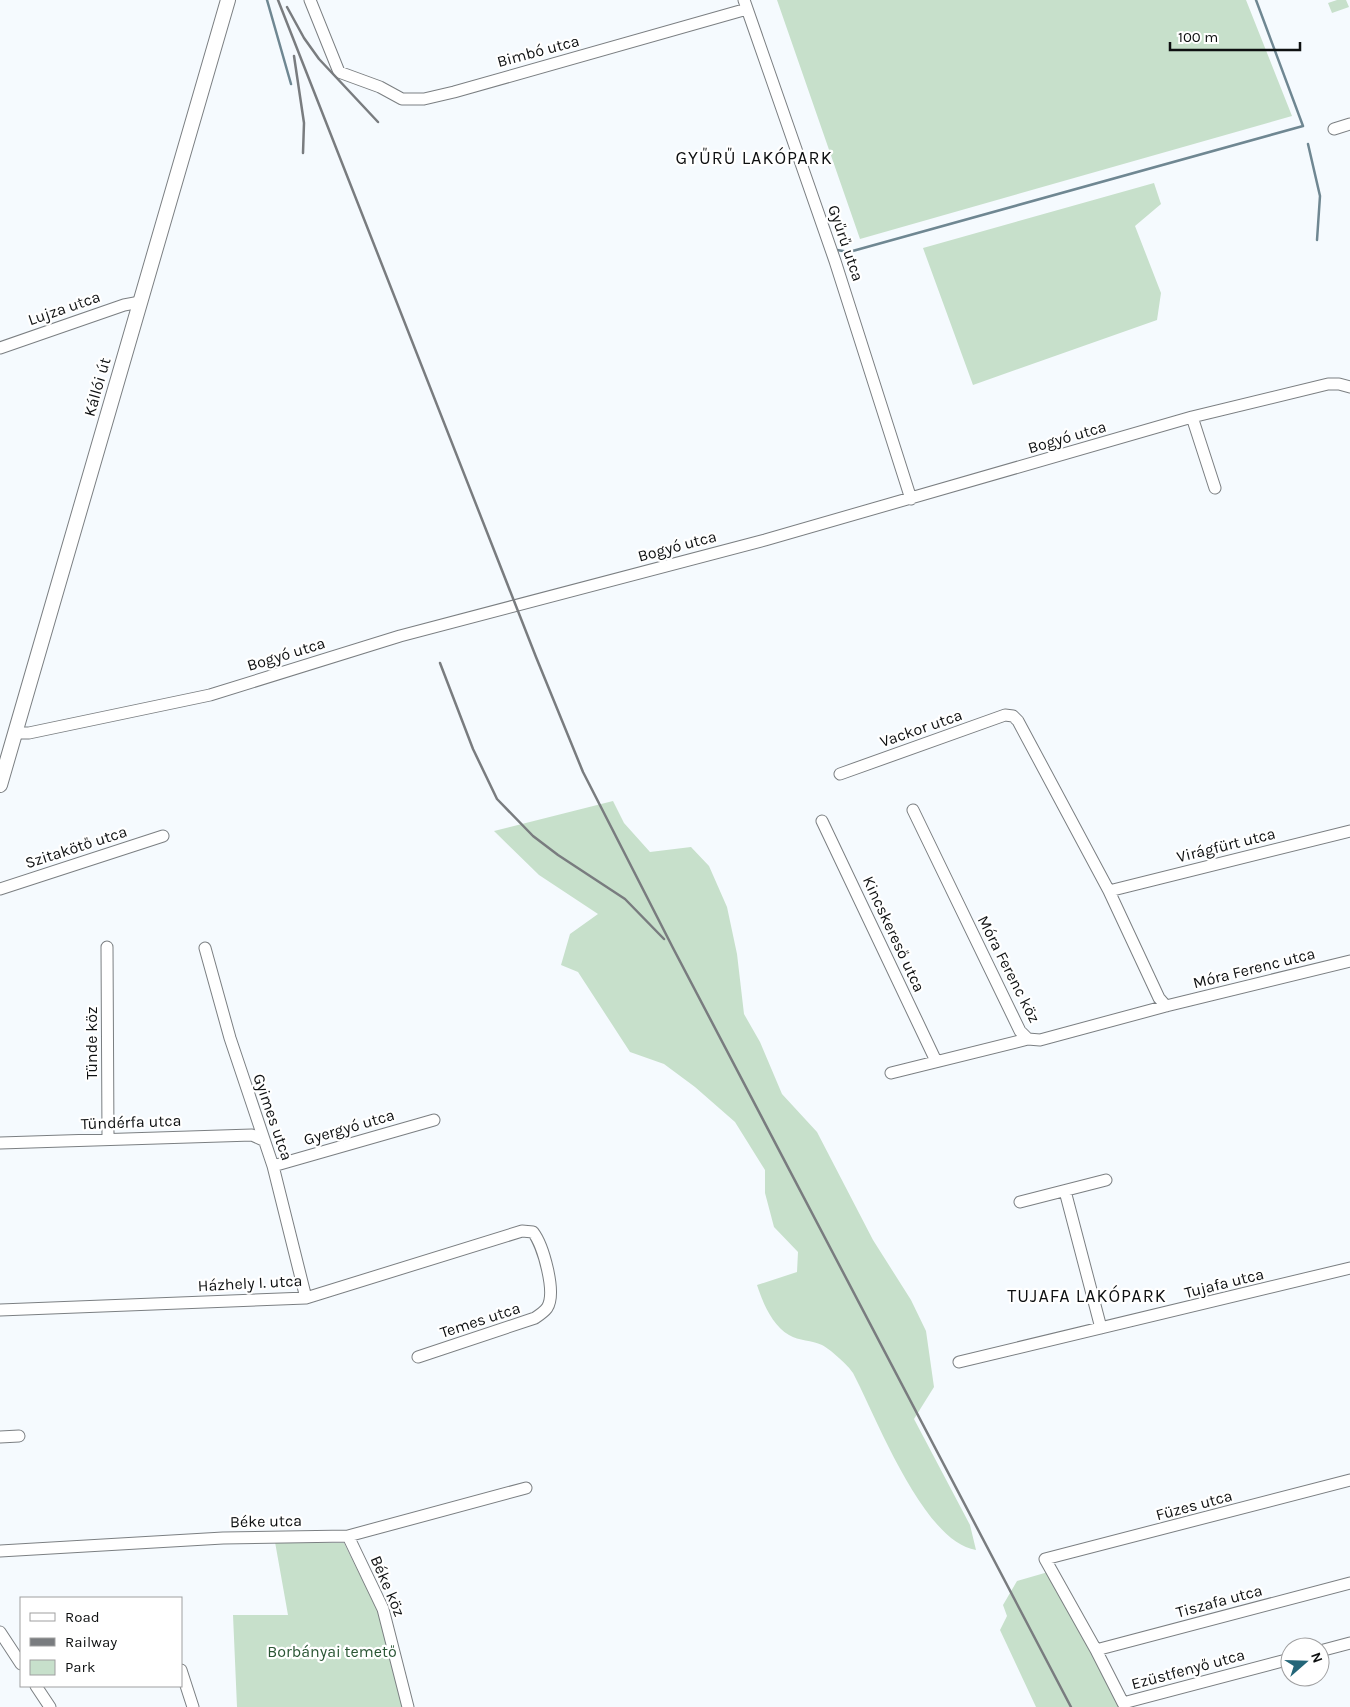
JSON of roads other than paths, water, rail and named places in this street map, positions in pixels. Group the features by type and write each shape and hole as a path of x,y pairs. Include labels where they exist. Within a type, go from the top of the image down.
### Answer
{"main road":[{"name":"Kállói út","path":"0,785 228,0"}],"street":[{"name":"Bimbó utca","path":"310,0 339,72 380,87 402,99 424,99 648,38 746,4"},
{"name":"Gyűrű utca","path":"746,4 835,261 911,499"},
{"path":"1334,129 1350,124"},
{"name":"Lujza utca","path":"0,348 124,305 140,302"},
{"name":"Bogyó utca","path":"15,733 29,733 210,695 400,636 498,612 911,499 1192,417 1328,384 1348,386"},
{"path":"1192,417 1216,488"},
{"name":"Vackor utca","path":"840,774 1005,715 1013,716 1018,721 1109,890"},
{"name":"Móra Ferenc köz","path":"913,810 1020,1031 1028,1039 1040,1040 1166,1006"},
{"name":"Kincskereső utca","path":"822,821 936,1061"},
{"name":"Virágfürt utca","path":"1109,890 1350,831"},
{"name":"Szitakötő utca","path":"0,889 163,836"},
{"path":"1109,890 1159,998 1166,1006"},
{"name":"Tünde köz","path":"107,947 108,1138"},
{"name":"Gyimes utca","path":"205,948 230,1038 273,1166 306,1298"},
{"name":"Móra Ferenc utca","path":"1166,1006 1350,961"},
{"path":"892,1073 1028,1039"},
{"name":"Gyergyó utca","path":"273,1166 434,1120"},
{"name":"Tündérfa utca","path":"0,1143 108,1138 252,1135 263,1140"},
{"path":"1020,1202 1106,1180"},
{"path":"1065,1191 1102,1328"},
{"name":"Házhely I. utca","path":"0,1310 306,1298 522,1231"},
{"name":"Temes utca","path":"418,1357 535,1318 547,1308 551,1292 540,1242 533,1232 522,1231"},
{"name":"Tujafa utca","path":"959,1362 1350,1268"},
{"path":"0,1437 18,1436"},
{"name":"Füzes utca","path":"1096,1650 1040,1560 1350,1480"},
{"name":"Béke utca","path":"0,1551 223,1538 348,1536 526,1488"},
{"name":"Béke köz","path":"348,1536 383,1609 408,1707"},
{"name":"Tiszafa utca","path":"1096,1650 1350,1583"},
{"path":"0,1632 20,1662"},
{"path":"1330,1648 1350,1643"},
{"name":"Ezüstfenyő utca","path":"1096,1650 1123,1703 1280,1661"},
{"path":"182,1673 193,1707"},
{"path":"37,1687 50,1707"}],"waterway":[{"path":"267,0 291,84"},
{"path":"837,250 849,252 1303,126 1256,0"},
{"path":"1308,144 1320,196 1317,240"}],"railway":[{"path":"278,0 583,772 673,948 1071,1707"},
{"path":"287,7 304,38 319,59 378,122"},
{"path":"294,56 304,123 303,153"},
{"path":"440,663 473,749 497,799 533,836 558,855 625,899 664,939"}],"district":[{"name":"GYŰRŰ LAKÓPARK","path":"754,158"},
{"name":"TUJAFA LAKÓPARK","path":"1087,1296"}],"park label":[{"name":"Borbányai temető","path":"332,1651"}]}
